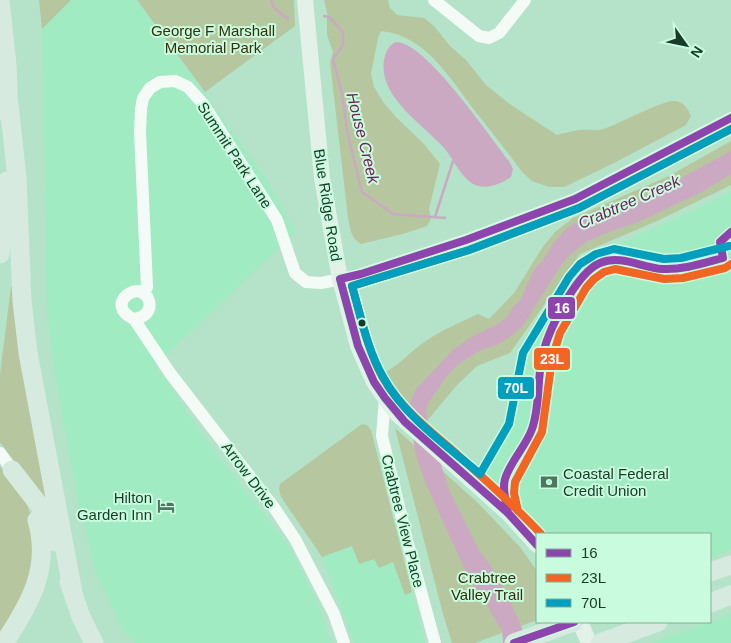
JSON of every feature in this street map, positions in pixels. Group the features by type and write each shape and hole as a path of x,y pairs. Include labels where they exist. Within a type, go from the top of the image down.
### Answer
{"highway":[{"path":"0,0 17,178 22,301 27,345 73,593"},
{"path":"0,254 8,166 9,104"},
{"path":"12,470 31,493 47,520 81,617 94,643"},
{"path":"4,643 33,593 40,570 42,554 37,519 12,470"},
{"path":"711,572 731,565"},
{"path":"711,603 731,595"},
{"path":"514,643 571,623"},
{"path":"600,643 655,623"}],"main road":[{"name":"Blue Ridge Road","path":"305,0 322,178 340,279 358,346 374,382 395,412 508,513 536,544"},
{"path":"580,623 589,643"}],"street":[{"path":"434,0 473,31 485,37 493,37 499,33 518,3"},
{"name":"Summit Park Lane","path":"144,294 147,287 140,132 141,109 143,98 150,88 160,82 175,82 188,87 204,105 277,220 295,273 306,282 322,283 356,276 466,240 575,199 731,118"},
{"name":"Arrow Drive","path":"144,294 138,291 126,295 122,300 121,308 126,316 134,320 170,373 275,509 295,538 334,614 344,643"},
{"path":"134,320 147,314 150,307 144,294"},
{"name":"Crabtree View Place","path":"384,398 382,436 411,557 435,643"},
{"path":"0,453 12,470"}],"shaded area":[{"path":"71,0 137,0 268,181 295,232 155,365 213,449 289,546 316,600 331,643 136,643 125,633 96,574 78,502 58,392 47,313 42,29"},
{"path":"396,42 409,46 424,57 440,73 509,161 513,169 511,177 491,186 482,187 473,184 463,175 445,149 404,109 388,86 384,73 384,60 387,51"},
{"path":"731,151 731,174 702,192 638,222 586,242 568,257 560,267 522,327 497,345 481,350 458,364 446,377 429,402 426,411 428,423 449,490 480,552 507,594 524,633 526,643 503,643 502,630 492,615 483,595 471,583 425,482 415,452 409,405 416,389 453,350 473,336 498,324 508,316 521,299 534,270 567,228 589,215 628,206 667,191 685,176"},
{"path":"731,191 731,550 711,558 711,533 548,533 483,472 516,421 531,350 536,336 585,259 707,204"},
{"path":"397,530 425,643 354,643 322,557"},
{"path":"731,613 731,643 651,643 711,623"}],"green space":[{"path":"39,0 71,0 42,29"},
{"name":"George F Marshall Memorial Park","path":"137,0 294,0 295,26 205,92"},
{"path":"324,0 388,0 390,8 397,15 424,18 466,60 486,85 511,105 557,135 571,131 603,129 669,101 683,104 691,116 686,125 614,163 564,187 549,187 532,181 522,172 436,61 411,41 397,34 381,31 371,74 374,87 396,117 424,144 440,164 429,209 431,219 427,226 361,244 353,236 348,218 330,62 333,52 327,35 327,12"},
{"path":"731,141 731,185 657,221 580,254 510,353 477,366 457,385 426,422 402,397 386,372 423,343 442,331 478,314 489,319 514,293 542,248 555,232 573,218 669,176"},
{"path":"11,287 15,287 48,506 0,442 0,374"},
{"path":"362,424 367,425 371,430 412,592 405,595 393,562 379,568 374,559 359,564 352,546 322,557 281,497 280,484"},
{"name":"Crabtree Valley Trail","path":"395,428 478,503 520,547 536,570 536,620 475,643 452,643"},
{"path":"0,466 25,499 36,529 37,566 0,640"}],"waterway":[{"name":"House Creek","path":"271,0 274,8 288,19"},
{"name":"House Creek","path":"324,16 329,17 343,32 343,45 333,59 342,93 347,131 362,192 393,214 445,218"},
{"path":"435,217 453,161"}],"transit line":[{"name":"16","path":"536,544 508,513 405,422 385,398 374,382 358,346 340,279 466,240 575,199 731,118"},
{"name":"23L","path":"540,533 519,511 422,424 388,387 372,354 352,286 469,250 579,208 731,129"},
{"name":"70L","path":"729,246 681,258 664,259 614,249 596,254 580,264 569,277 523,353 509,424 480,474 414,417 392,391 377,366 365,333 352,286 469,250 579,208 731,129"},
{"name":"16","path":"508,513 504,483 510,466 526,442 535,421 540,367 545,347 564,304 582,278 600,263 608,261 624,261 655,268 671,269 693,266 723,258 720,242 731,232"},
{"name":"23L","path":"518,511 514,493 515,482 542,432 552,359 560,333 586,288 604,272 615,269 664,279 683,278 725,268 731,264"},
{"name":"16","path":"514,643 571,623"}],"place":[{"name":"Coastal Federal Credit Union","path":"549,482"},
{"name":"Hilton Garden Inn","path":"166,506"}],"water label":[{"name":"Crabtree Creek","path":"629,202"}]}
